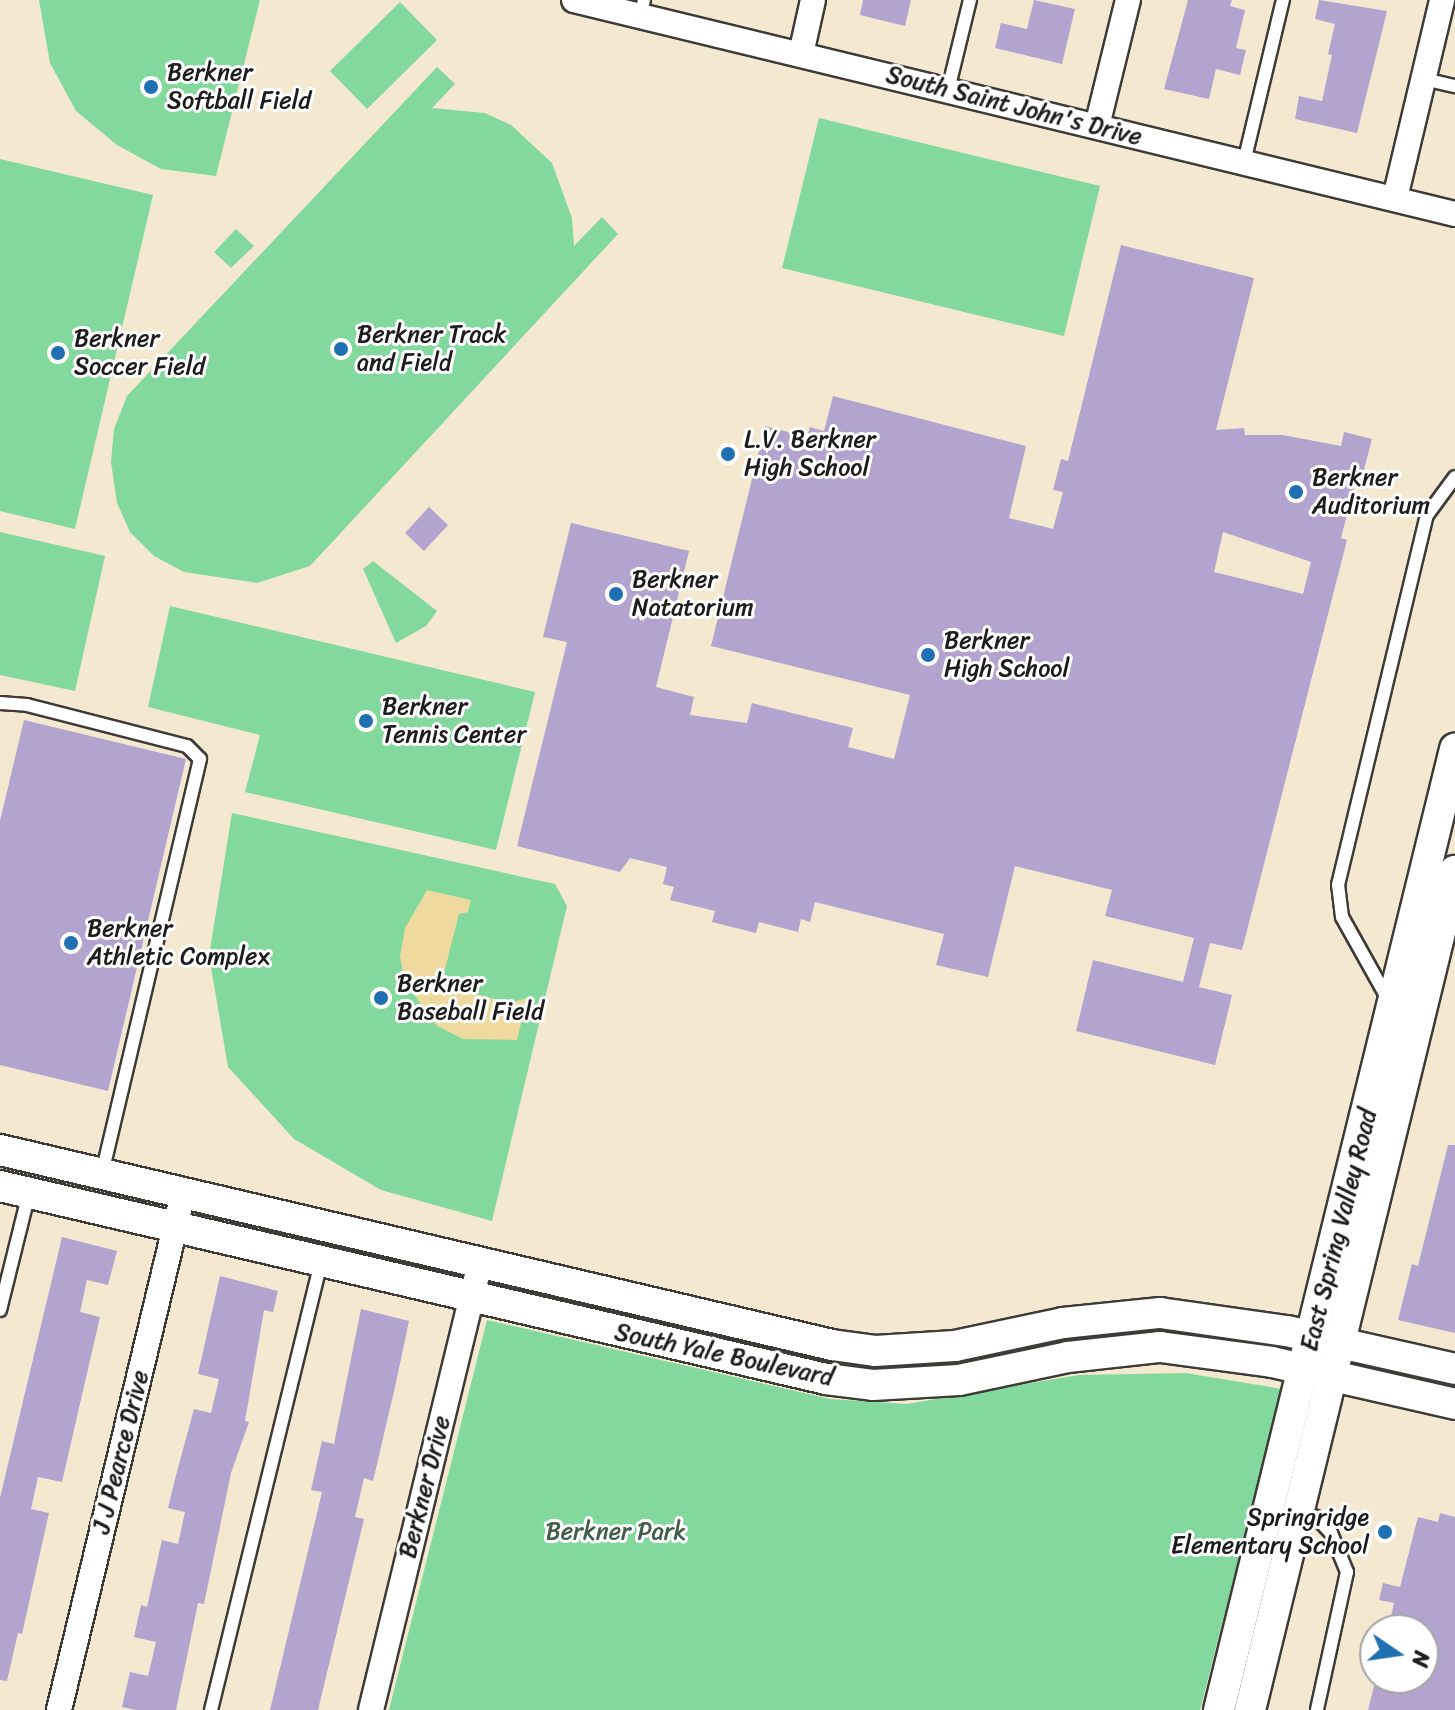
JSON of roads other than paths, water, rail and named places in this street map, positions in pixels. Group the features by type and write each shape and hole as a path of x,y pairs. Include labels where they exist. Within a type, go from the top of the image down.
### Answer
{"street":[{"name":"South Saint John's Drive","path":"574,0 642,8 801,54 1455,214"},
{"path":"801,54 813,0"},
{"path":"1097,126 1128,0"},
{"path":"1395,198 1442,0"},
{"name":"East Spring Valley Road","path":"1326,1341 1393,1007 1455,749"},
{"name":"East Spring Valley Road","path":"1219,1710 1318,1372 1455,871"},
{"name":"South Yale Boulevard","path":"0,1150 480,1264 527,1293 826,1379 873,1385 915,1383 1160,1347 1318,1372 1455,1404"},
{"name":"South Yale Boulevard","path":"14,1189 472,1298 527,1293 832,1345 914,1348 1160,1313 1326,1341 1455,1369"},
{"name":"J J Pearce Drive","path":"59,1710 183,1194"},
{"name":"Berkner Drive","path":"371,1710 480,1264"},
{"path":"914,1348 915,1383"},
{"name":"East Spring Valley Road","path":"1250,1710 1299,1510 1318,1372"}],"lane":[{"path":"948,90 970,0"},
{"path":"1244,162 1283,0"},
{"path":"1424,79 1455,86"},
{"path":"1393,1007 1342,917 1338,885 1427,515 1455,477"},
{"path":"0,703 27,705 187,746 200,759 101,1175"},
{"path":"0,1310 14,1189"},
{"path":"211,1710 321,1262"},
{"path":"1299,1510 1316,1517 1331,1533 1347,1572 1317,1710"}],"place":[{"name":"Berkner Softball Field","path":"151,87"},
{"name":"Berkner Track and Field","path":"341,349"},
{"name":"Berkner Soccer Field","path":"58,353"},
{"name":"L.V. Berkner High School","path":"728,454"},
{"name":"Berkner Auditorium","path":"1296,492"},
{"name":"Berkner Natatorium","path":"616,594"},
{"name":"Berkner High School","path":"928,655"},
{"name":"Berkner Tennis Center","path":"366,721"},
{"name":"Berkner Athletic Complex","path":"71,943"},
{"name":"Berkner Baseball Field","path":"381,998"},
{"name":"Springridge Elementary School","path":"1385,1532"}],"park label":[{"name":"Berkner Park","path":"616,1532"}]}
